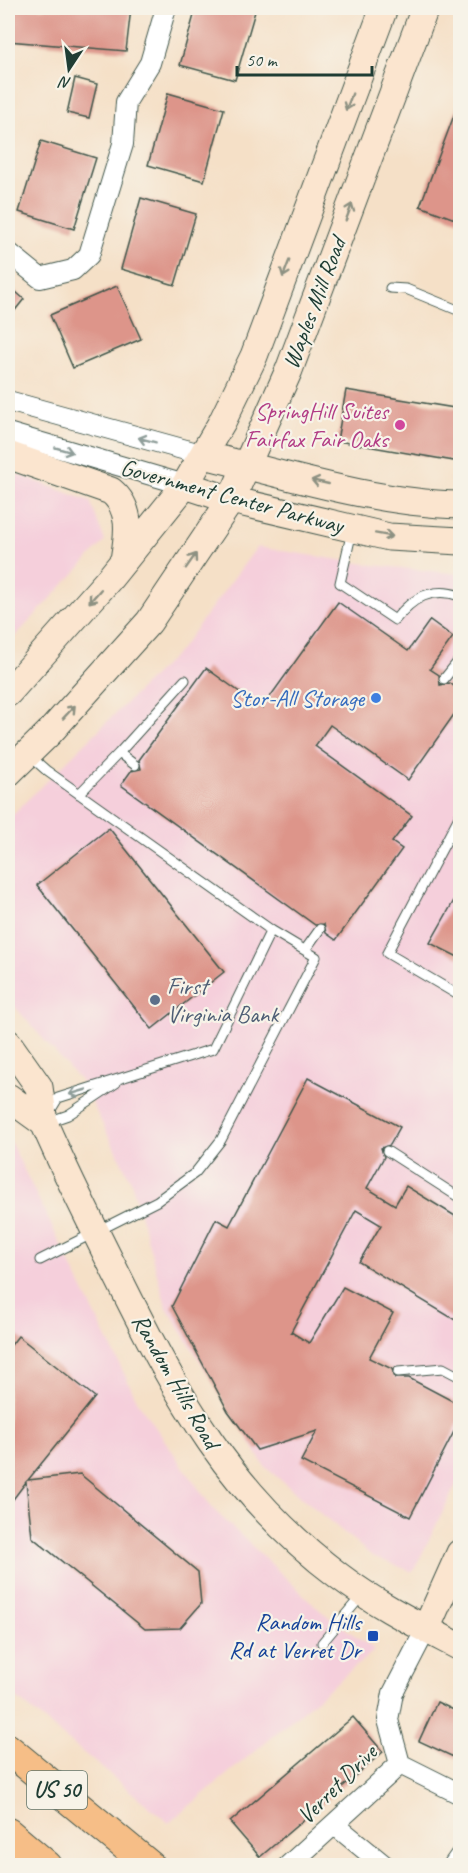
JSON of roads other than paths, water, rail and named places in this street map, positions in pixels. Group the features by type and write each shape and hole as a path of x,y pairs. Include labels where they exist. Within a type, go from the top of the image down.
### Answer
{"main road":[{"name":"Waples Mill Road","path":"8,693 124,560 185,485 204,455 254,356 384,8"},
{"name":"Waples Mill Road","path":"8,773 149,622 231,500 290,370 425,8"},
{"path":"8,455 111,491 118,497 128,522 124,560"},
{"name":"Government Center Parkway","path":"204,455 373,495 435,504 460,505"},
{"name":"Government Center Parkway","path":"185,485 231,500 389,537 460,541"},
{"name":"Random Hills Road","path":"8,1043 39,1087 44,1123 152,1347 198,1426 236,1477 284,1529 363,1593 460,1647"},
{"name":"Random Hills Road","path":"8,1097 44,1123"},
{"path":"426,1629 460,1553"},
{"name":"US 50","path":"8,1749 150,1866"},
{"name":"US 50","path":"8,1833 47,1866"}],"street":[{"path":"8,252 40,278 73,270 89,255 123,144 126,102 150,63 166,8"},
{"name":"Government Center Parkway","path":"8,401 204,455"},
{"name":"Government Center Parkway","path":"8,433 185,485"},
{"name":"Verret Drive","path":"288,1866 400,1764 388,1720 393,1693 426,1629"},
{"path":"400,1764 460,1794"},
{"path":"335,1825 385,1866"},
{"path":"453,1866 460,1856"}],"lane":[{"path":"390,288 406,289 460,311"},
{"path":"352,529 340,583 395,620 408,603 422,594 438,593 460,596"},
{"path":"444,679 460,658"},
{"path":"80,794 184,680"},
{"path":"119,753 135,765"},
{"path":"28,754 80,794 271,930 316,957 221,1140 195,1173 158,1202 40,1260"},
{"path":"460,815 387,953 460,996"},
{"path":"305,950 320,929"},
{"path":"44,1123 57,1098 213,1049 271,930"},
{"path":"44,1123 68,1115 125,1076"},
{"path":"387,1151 460,1198"},
{"path":"398,1372 443,1368 460,1377"},
{"path":"322,1643 363,1593"}],"place":[{"name":"SpringHill Suites Fairfax Fair Oaks","path":"400,425"},
{"name":"Stor-All Storage","path":"376,698"},
{"name":"First Virginia Bank","path":"155,1000"},
{"name":"Random Hills Rd at Verret Dr","path":"373,1636"}]}
